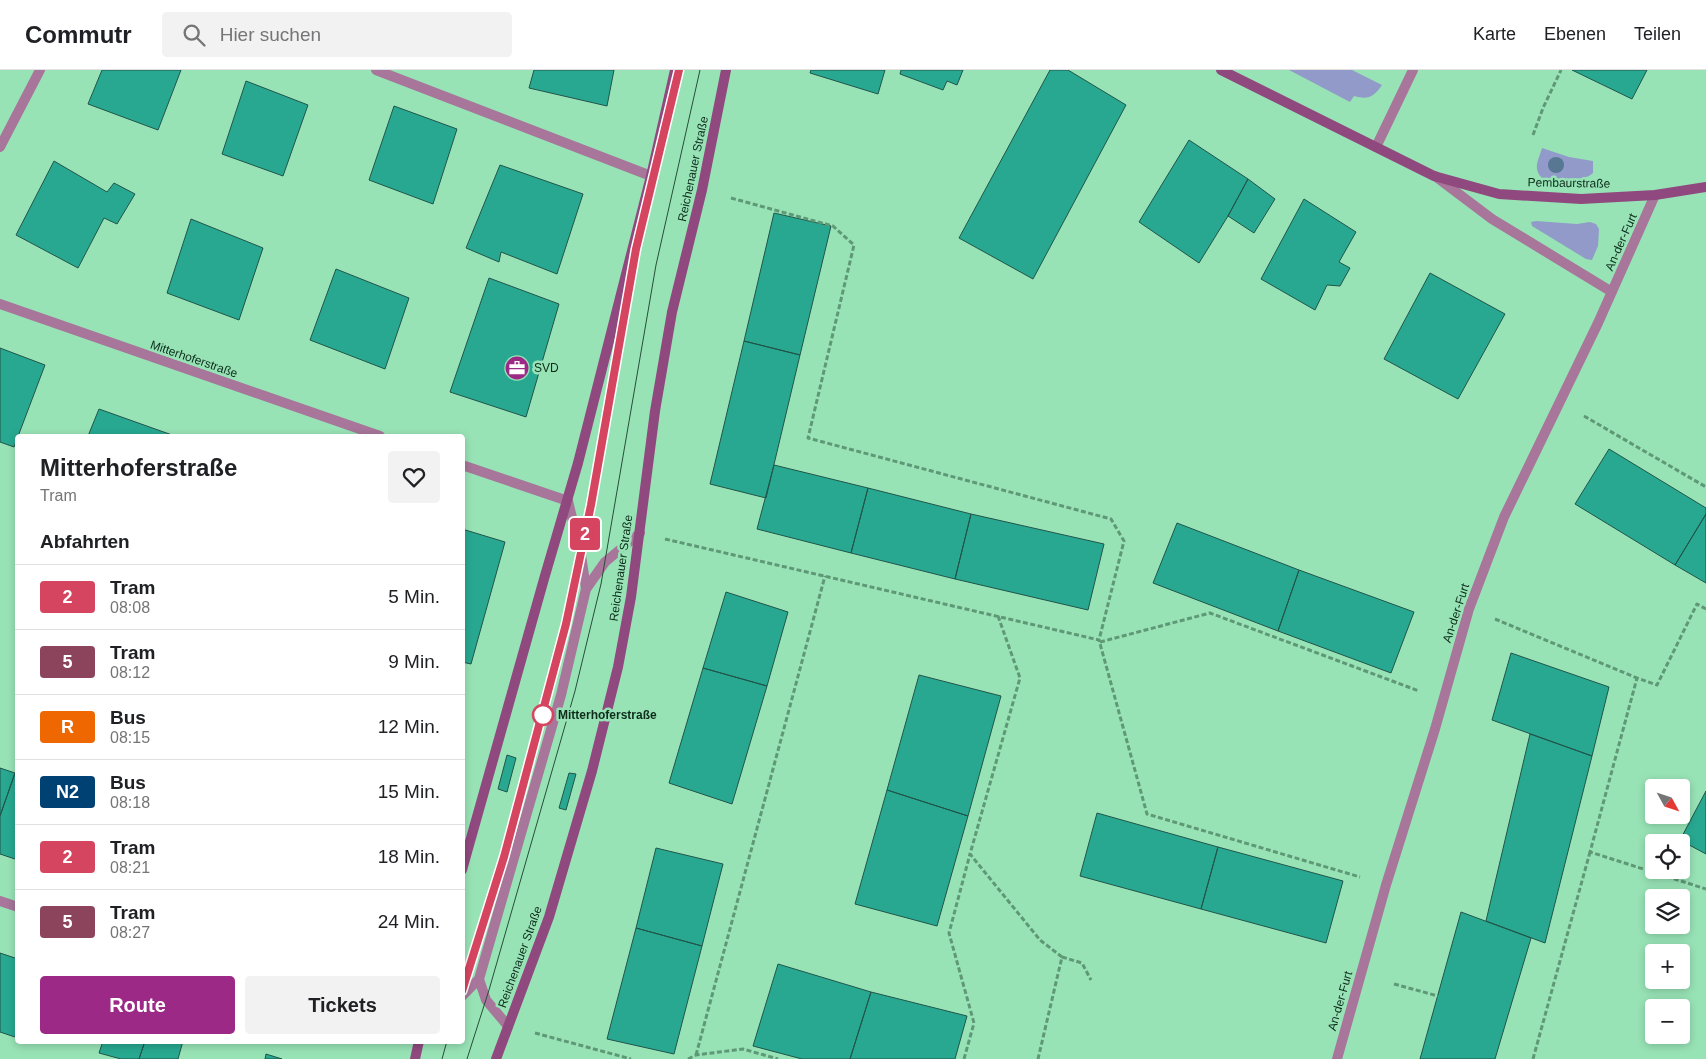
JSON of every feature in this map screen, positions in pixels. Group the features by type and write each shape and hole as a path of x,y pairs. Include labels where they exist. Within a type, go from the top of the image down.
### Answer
{"street":[{"path":"0,147 40,70"},
{"path":"376,70 651,176"},
{"path":"465,859 568,501 651,176 675,70"},
{"name":"Reichenauer Straße","path":"496,1059 549,917 592,771 618,667 632,597 655,412 671,320 702,190 726,70"},
{"name":"Pembaurstraße","path":"1221,70 1434,176 1499,194 1582,199 1655,195 1706,187"},
{"path":"1376,148 1413,70"},
{"name":"Pembaurstraße","path":"1434,176 1492,219 1612,292"},
{"name":"An-der-Furt","path":"1337,1059 1386,885 1435,729 1469,609 1504,517 1612,292 1655,195"},
{"name":"Mitterhoferstraße","path":"0,304 374,434"},
{"path":"465,466 568,501"},
{"path":"465,993 479,979 561,695 586,589 581,554 568,501"},
{"path":"586,589 605,562 640,533"},
{"path":"0,901 15,906"},
{"path":"479,979 486,1000 508,1026"},
{"path":"415,1059 418,1044"}],"path":[{"path":"1533,135 1561,70"},
{"path":"730,198 833,226 854,245 808,438 1111,519 1124,541 1099,641 1147,814 1367,879"},
{"path":"1592,421 1706,487"},
{"path":"668,540 1099,641 1210,613 1420,692"},
{"path":"696,1055 825,576"},
{"path":"1504,622 1657,685 1697,604 1706,608"},
{"path":"964,1059 974,1023 949,933 1020,678 998,616"},
{"path":"1533,1059 1637,678"},
{"path":"1590,852 1706,889"},
{"path":"970,854 1040,940 1062,957 1082,963 1091,980"},
{"path":"1038,1059 1062,957"},
{"path":"1394,984 1438,996"},
{"path":"536,1033 631,1059"},
{"path":"688,1059 696,1055 743,1049 778,1059"}],"shaded area":[{"path":"1289,70 1352,70 1382,85 1370,97 1354,96 1350,102"},
{"path":"1542,148 1569,157 1593,161 1593,173 1582,179 1575,180 1542,178 1537,171 1537,167"},
{"path":"1531,222 1577,224 1590,222 1596,224 1599,229 1598,246 1592,260 1586,259 1532,226"}],"building":[{"path":"102,70 181,70 158,130 88,104"},
{"path":"534,70 614,70 607,106 529,88"},
{"path":"811,70 885,70 878,94 810,73"},
{"path":"901,70 963,70 957,85 947,81 943,90 900,74"},
{"path":"1050,70 1068,70 1126,105 1033,279 959,238"},
{"path":"1572,70 1647,70 1632,99"},
{"path":"246,81 308,105 283,176 222,154"},
{"path":"394,106 457,129 433,204 369,180"},
{"path":"1189,140 1248,179 1199,263 1139,222"},
{"path":"54,161 107,192 114,183 135,194 117,224 104,218 78,268 16,235"},
{"path":"500,165 583,194 557,274 501,252 499,262 466,248"},
{"path":"1248,179 1275,199 1254,233 1228,216"},
{"path":"1304,199 1356,232 1339,262 1350,268 1340,286 1327,285 1315,310 1261,279"},
{"path":"774,213 831,226 800,355 744,341"},
{"path":"191,219 263,248 239,320 167,293"},
{"path":"336,269 409,298 385,369 310,340"},
{"path":"1430,273 1505,314 1458,399 1384,359"},
{"path":"489,278 559,304 526,417 450,392"},
{"path":"744,341 800,355 766,498 710,484"},
{"path":"0,348 45,365 19,434 15,434 14,447 0,442"},
{"path":"99,409 169,434 89,434"},
{"path":"1609,449 1706,508 1706,514 1675,565 1575,504"},
{"path":"774,465 868,488 851,553 757,529"},
{"path":"868,488 971,514 955,579 851,553"},
{"path":"971,514 1104,544 1088,610 955,579"},
{"path":"1706,514 1706,583 1675,565"},
{"path":"1177,523 1299,570 1278,631 1153,583"},
{"path":"465,530 505,542 471,664 465,663"},
{"path":"1299,570 1414,612 1391,673 1278,631"},
{"path":"726,592 788,612 767,686 703,668"},
{"path":"1511,653 1609,687 1592,756 1492,720"},
{"path":"703,668 767,686 732,804 669,783"},
{"path":"919,675 1001,696 968,816 887,790"},
{"path":"1530,734 1592,756 1545,943 1486,921"},
{"path":"507,755 516,758 507,792 498,789"},
{"path":"0,768 15,773 0,816"},
{"path":"15,773 15,859 0,854 0,816"},
{"path":"569,773 576,774 566,810 559,808"},
{"path":"887,790 968,816 937,926 855,904"},
{"path":"1706,791 1706,854 1690,845 1690,834 1683,834"},
{"path":"1097,813 1218,847 1201,909 1080,876"},
{"path":"1218,847 1343,881 1326,943 1201,909"},
{"path":"656,848 723,864 702,946 636,928"},
{"path":"1461,912 1531,938 1495,1059 1420,1059"},
{"path":"636,928 702,946 674,1054 607,1039"},
{"path":"0,953 15,958 15,1037 0,1032"},
{"path":"778,964 871,992 850,1059 802,1059 753,1046"},
{"path":"871,992 967,1016 955,1059 850,1059"},
{"path":"102,1044 144,1044 139,1059 121,1059 99,1053"},
{"path":"144,1044 182,1044 178,1059 139,1059"},
{"path":"266,1054 282,1059 265,1059"}],"tram line":[{"path":"465,981 504,857 566,624 591,505 637,249 679,70"},
{"name":"2","path":"465,982 504,857 555,671 575,587 636,249 679,70"},
{"path":"467,1059 489,990 575,691 601,584 656,265 700,70"},
{"path":"442,1059 446,1044"}],"place":[{"name":"SVD","path":"517,368"},
{"name":"Mitterhoferstraße","path":"543,715"}]}
